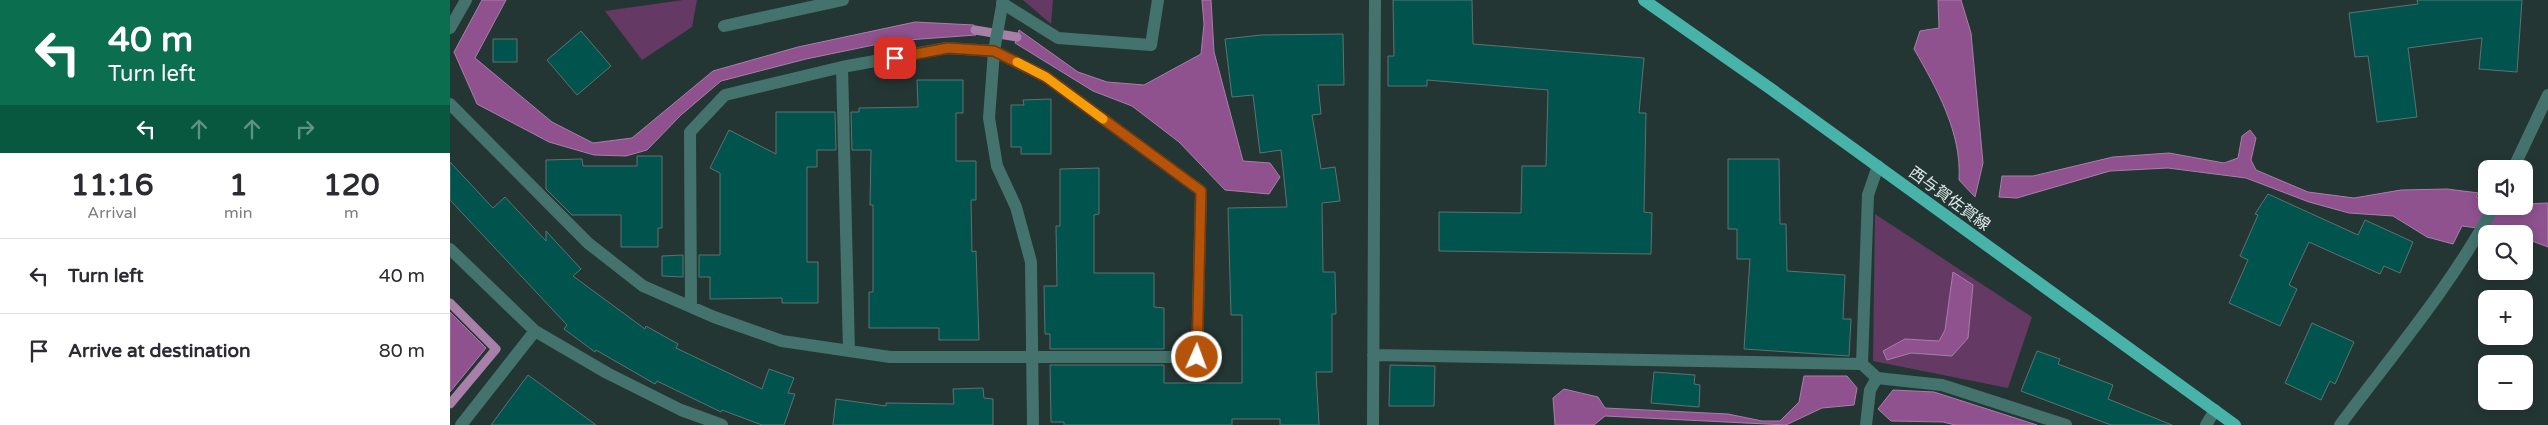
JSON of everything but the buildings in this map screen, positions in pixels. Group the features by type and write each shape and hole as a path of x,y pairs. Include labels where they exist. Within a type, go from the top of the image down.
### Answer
{"main road":[{"name":"西与賀佐賀線","path":"1644,0 1878,166 2235,425"}],"street":[{"path":"450,28 466,0"},
{"path":"724,26 843,0"},
{"path":"1033,425 1032,262 1016,207 997,166 989,118 995,46 1003,1 1058,38 1151,45 1158,0"},
{"path":"1373,425 1375,0"},
{"path":"450,104 588,243 643,286 691,307 782,342 890,357 1197,357 1201,191 1046,77 995,46 948,48 842,67 725,95 690,132 691,307"},
{"path":"842,67 848,351"},
{"path":"2516,160 2548,94"},
{"path":"1862,364 1868,195 1878,166"},
{"path":"2340,425 2450,277 2489,215"},
{"path":"450,249 536,330 615,377 681,410 722,425"},
{"path":"462,425 536,330"},
{"path":"1373,355 1862,364 1877,378 1942,384 2066,425"},
{"path":"1866,425 1870,390 1877,378"},
{"path":"2206,425 2215,410"}],"shaded area":[{"path":"482,0 506,0 475,58 552,122 593,143 632,138 713,71 798,47 915,22 974,25 976,35 893,41 806,59 721,81 681,115 647,150 626,156 594,155 549,142 477,104 454,52"},
{"path":"683,0 697,0 692,27 642,60 605,11"},
{"path":"1023,0 1053,0 1051,24"},
{"path":"1202,0 1211,0 1214,52 1243,161 1270,163 1280,177 1269,194 1225,190 1179,142 1132,106 1093,91 1015,43 1019,30 1078,72 1107,82 1144,85 1201,54 1204,24"},
{"path":"1938,0 1961,0 1971,33 1983,163 1975,197 1959,180 1959,163 1952,128 1939,96 1914,49 1920,31 1939,28"},
{"path":"2250,130 2256,138 2251,160 2256,170 2308,192 2354,198 2401,190 2447,189 2478,193 2476,197 2478,197 2478,215 2533,215 2533,204 2548,203 2548,247 2533,241 2533,225 2478,225 2478,228 2462,226 2453,244 2427,237 2393,216 2349,213 2309,202 2246,178 2168,168 2110,171 2017,198 1999,197 2002,176 2033,176 2113,157 2169,153 2224,163 2238,158 2242,136"},
{"path":"1875,214 2032,317 2008,388 1873,361"},
{"path":"1953,272 1973,285 1968,338 1952,356 1911,353 1887,360 1883,351 1905,339 1939,341 1945,330"},
{"path":"450,312 486,348 450,392"},
{"path":"1804,376 1847,376 1857,388 1854,405 1822,408 1786,425 1605,416 1594,425 1555,425 1553,398 1564,389 1598,397 1605,408 1728,414 1762,421 1780,421 1799,402"},
{"path":"1893,390 1934,392 2037,425 1955,425 1943,422 1891,421 1878,409"}],"waterway":[{"path":"975,30 1017,37"},
{"path":"450,303 496,349 450,404"}],"slow traffic":[{"path":"1017,62 1046,77 1103,119"}],"route":[{"path":"895,58 948,48 994,51 1046,77 1201,191 1197,357"}]}
